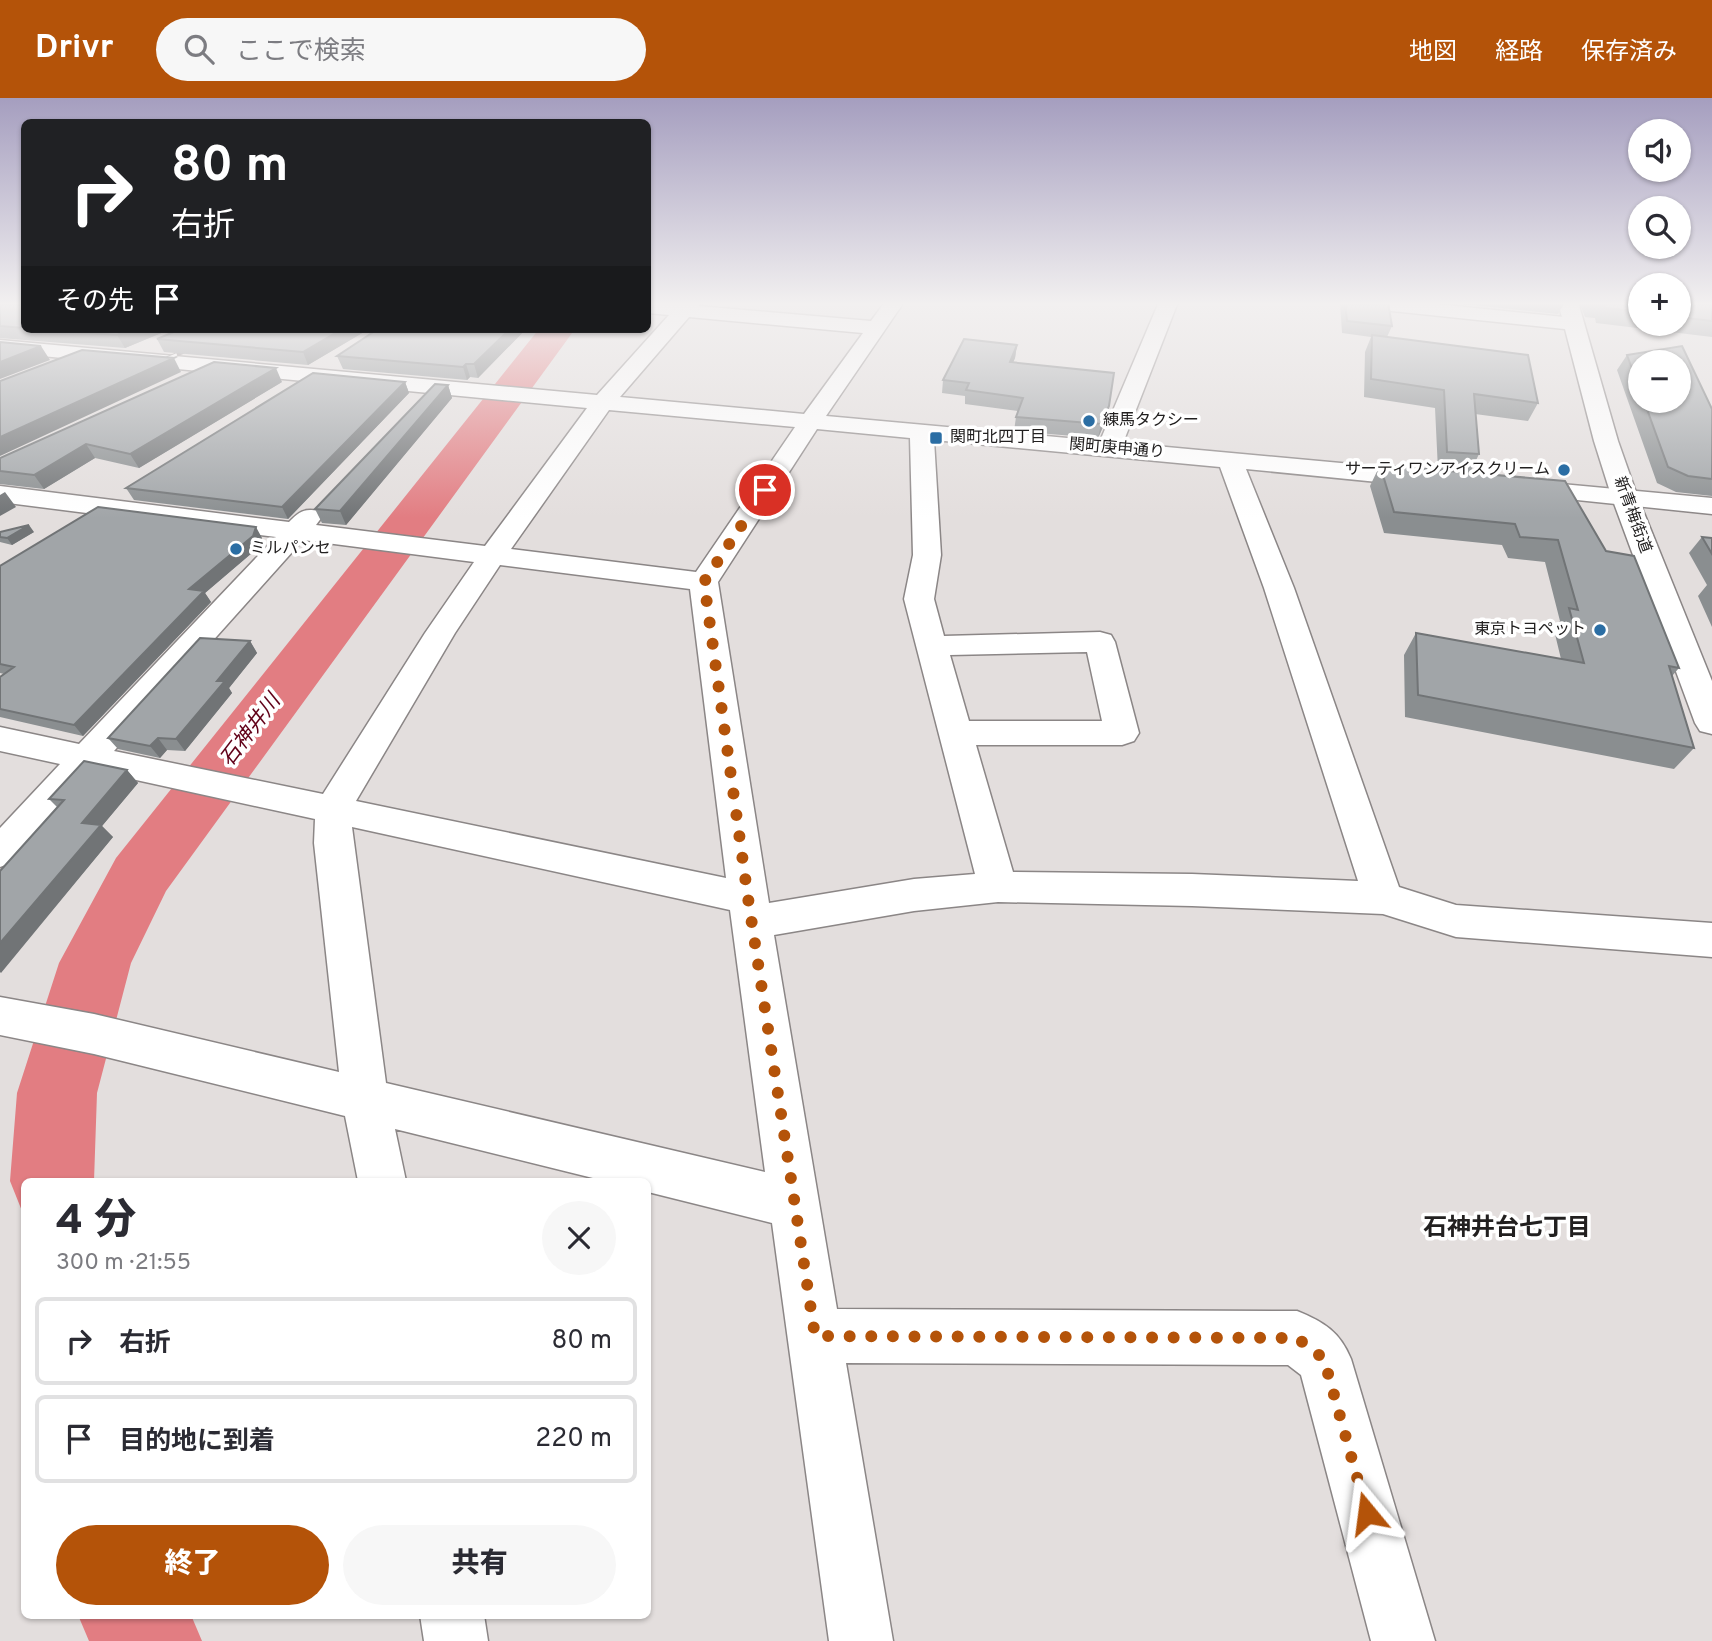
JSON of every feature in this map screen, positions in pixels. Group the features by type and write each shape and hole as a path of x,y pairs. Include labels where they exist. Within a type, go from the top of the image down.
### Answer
{"street":[{"path":"175,388 202,374"},
{"path":"302,374 433,386"},
{"path":"381,1178 365,1099 332,843 332,809 433,644 492,556 603,402 627,374"},
{"path":"844,374 704,582 750,910 861,1641"},
{"path":"1109,448 1139,374"},
{"name":"新青梅街道","path":"1588,374 1606,441 1626,498 1712,723"},
{"path":"277,397 312,375"},
{"path":"405,415 433,386"},
{"name":"関町庚申通り","path":"433,386 1450,481"},
{"path":"922,431 928,555 919,599 998,887"},
{"path":"1230,460 1279,588 1383,898"},
{"path":"65,528 134,485"},
{"path":"1501,486 1712,506"},
{"path":"0,852 332,493"},
{"path":"0,494 704,582"},
{"path":"932,646 1100,642 1122,733 956,733"},
{"path":"0,738 332,809 750,910 998,887 1192,890 1383,898 1456,920 1712,940"},
{"path":"0,1016 94,1034 796,1204"},
{"path":"815,1336 1297,1338 1324,1359 1403,1641"},
{"path":"453,1619 456,1641"}],"building":[{"path":"18,374 139,374 0,437 0,381"},
{"path":"187,374 266,374 130,454 86,444 34,475 0,471 0,458"},
{"path":"311,374 405,382 282,507 126,488"},
{"path":"946,374 1114,374 1109,406 1101,424 1016,417 1023,398 966,390 969,383 943,380"},
{"path":"1371,374 1532,374 1538,403 1474,394 1479,454 1447,452 1444,390 1371,379"},
{"path":"1691,374 1695,374 1712,409 1712,479 1688,476 1668,467 1648,413 1691,413"},
{"path":"435,384 448,385 340,511 315,509"},
{"path":"1380,465 1565,481 1606,551 1634,556 1679,668 1669,666 1694,748 1418,695 1416,633 1584,663 1569,608 1578,610 1558,540 1520,537 1515,524 1394,512"},
{"path":"98,507 256,527 253,536 189,589 204,591 74,725 0,709 0,677 14,667 0,664 0,566"},
{"path":"29,525 7,538 0,537 0,532"},
{"path":"1702,537 1712,538 1712,554"},
{"path":"200,638 250,641 217,681 225,681 176,739 158,738 150,746 108,738"},
{"path":"84,761 127,770 82,823 101,825 0,943 0,871 64,800 49,799"}],"waterway":[{"name":"石神井川","path":"52,1178 57,1093 95,963 140,876 523,374"},
{"name":"石神井川","path":"135,1619 146,1641"}],"place":[{"name":"練馬タクシー","path":"1089,421"},
{"name":"関町北四丁目","path":"936,438"},
{"name":"サーティワンアイスクリーム","path":"1564,470"},
{"name":"ミルパンセ","path":"236,549"},
{"name":"東京トヨペット","path":"1600,630"}],"district":[{"name":"石神井台七丁目","path":"1507,1229"}],"route":[{"path":"765,490 704,582 748,898 815,1336 1297,1338 1324,1359 1367,1513"}]}
